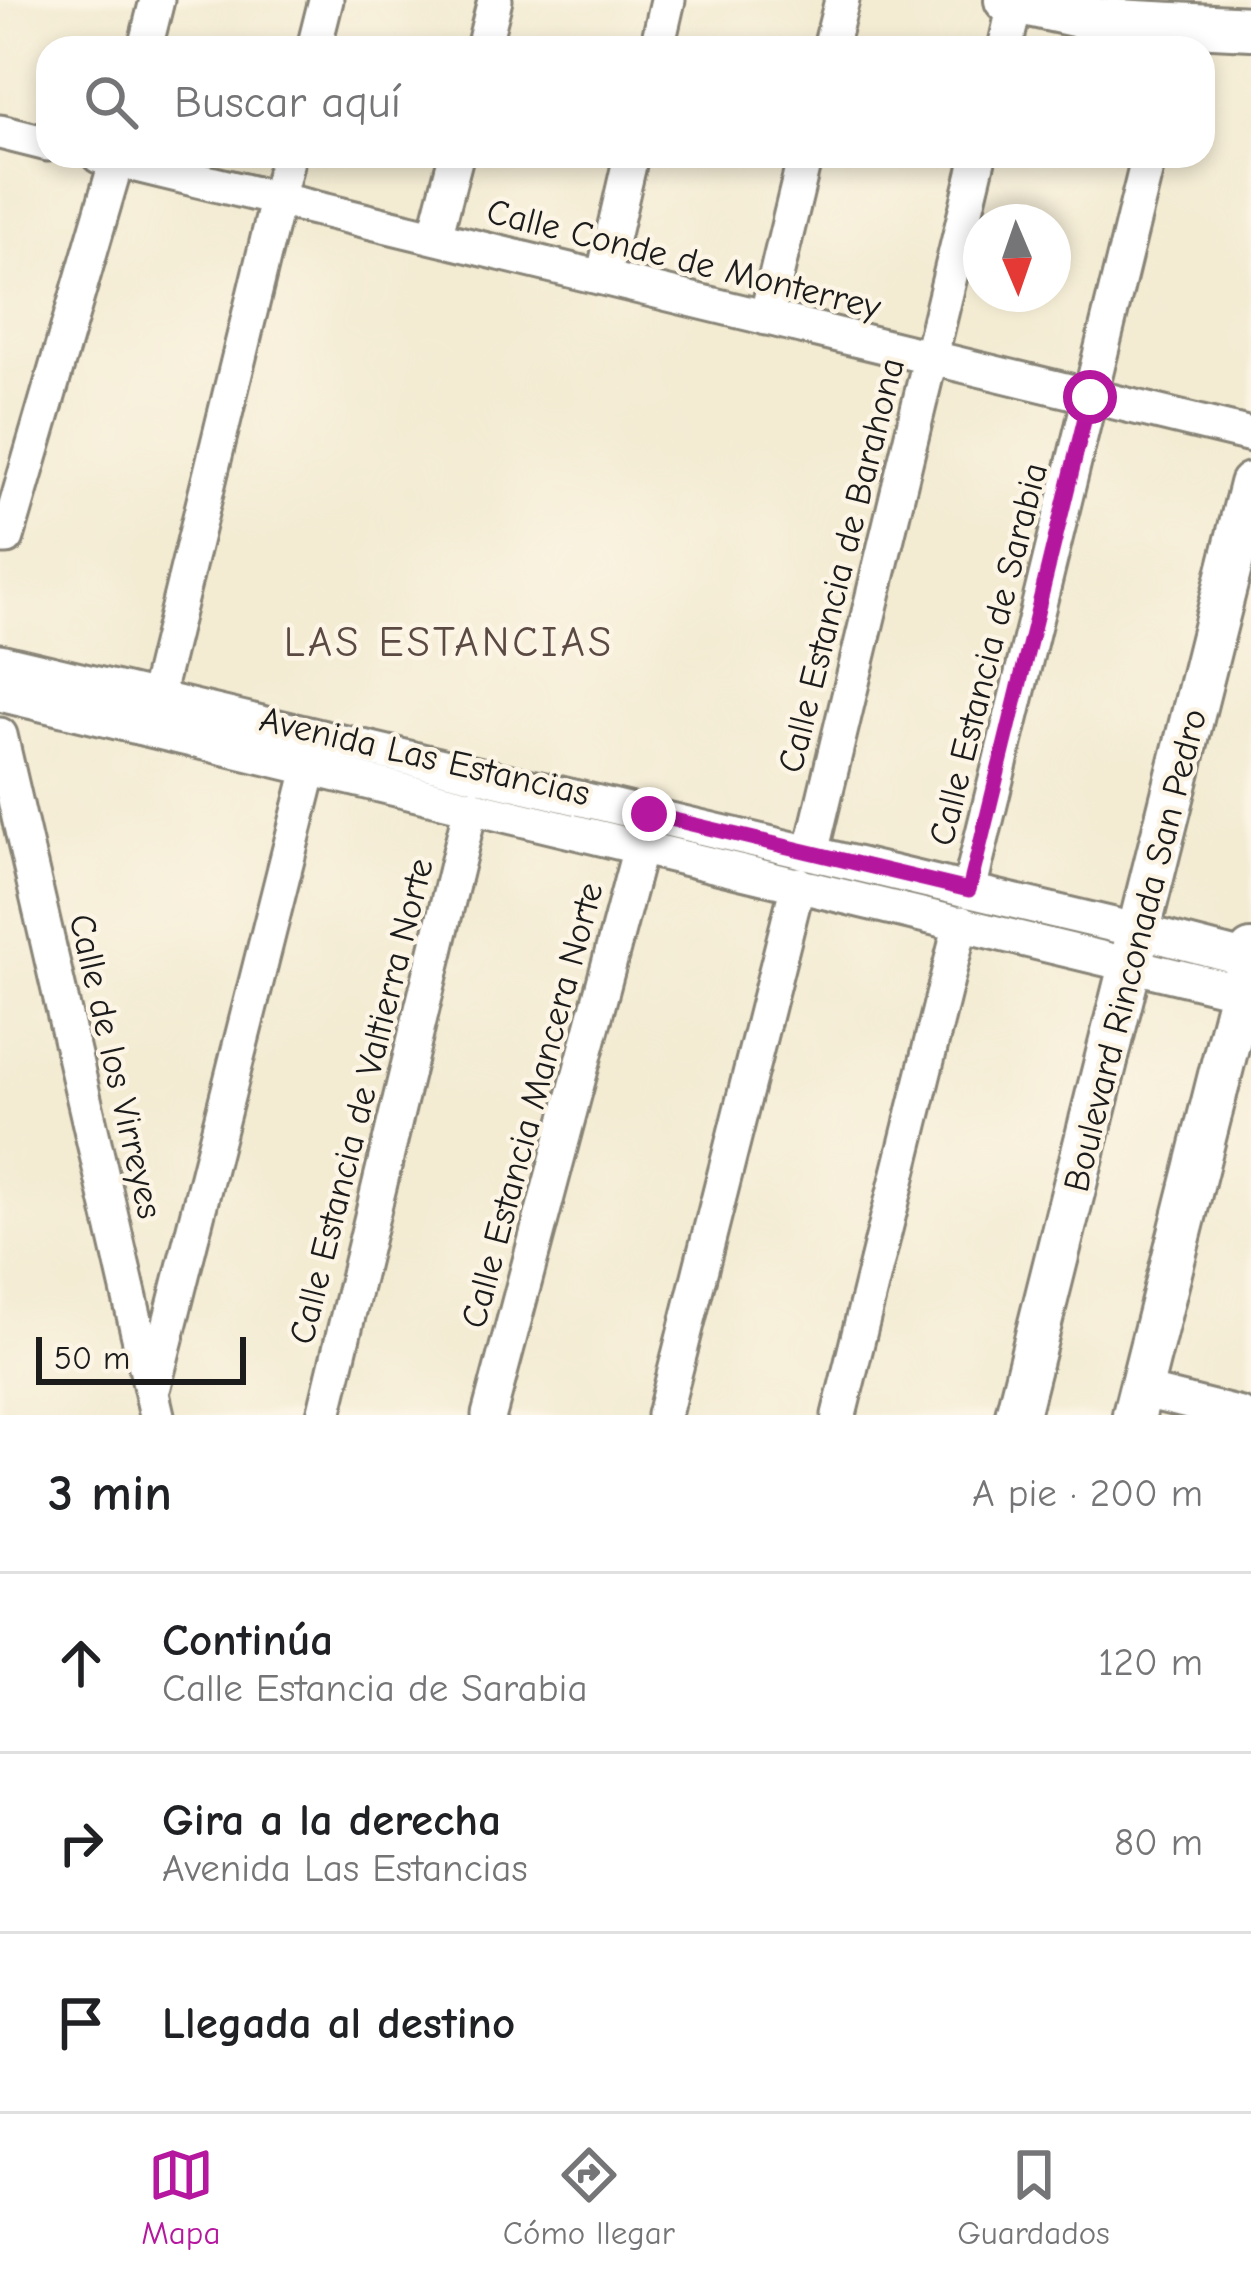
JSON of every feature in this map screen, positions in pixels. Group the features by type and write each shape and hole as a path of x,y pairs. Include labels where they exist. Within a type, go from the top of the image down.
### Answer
{"street":[{"path":"148,36 157,0"},
{"path":"317,36 326,0"},
{"path":"486,36 495,0"},
{"path":"660,36 668,0"},
{"path":"833,36 842,0"},
{"path":"1007,36 1011,2 1178,36 1251,28"},
{"path":"0,132 36,141"},
{"path":"0,537 7,537 108,168"},
{"name":"Calle Conde de Monterrey","path":"154,168 1251,435"},
{"path":"156,698 284,168"},
{"path":"435,237 452,168"},
{"path":"603,278 629,168"},
{"path":"766,318 802,168"},
{"name":"Calle Estancia de Barahona","path":"664,1415 805,868 976,168"},
{"name":"Calle Estancia de Sarabia","path":"839,1415 1146,168"},
{"name":"Boulevard Rinconada San Pedro","path":"1017,1415 1251,484"},
{"name":"Avenida Las Estancias","path":"0,661 156,698 472,806 645,831"},
{"name":"Avenida Las Estancias","path":"0,694 314,752 1249,971"},
{"name":"Calle de los Virreyes","path":"0,735 155,1404"},
{"path":"155,1404 314,752"},
{"name":"Calle Estancia de Valtierra Norte","path":"324,1415 472,806"},
{"name":"Calle Estancia Mancera Norte","path":"489,1415 645,831"},
{"path":"1241,1415 1137,1402 1249,971"}],"district":[{"name":"LAS ESTANCIAS","path":"449,641"}],"route":[{"path":"649,814 969,890 1090,397"}]}
